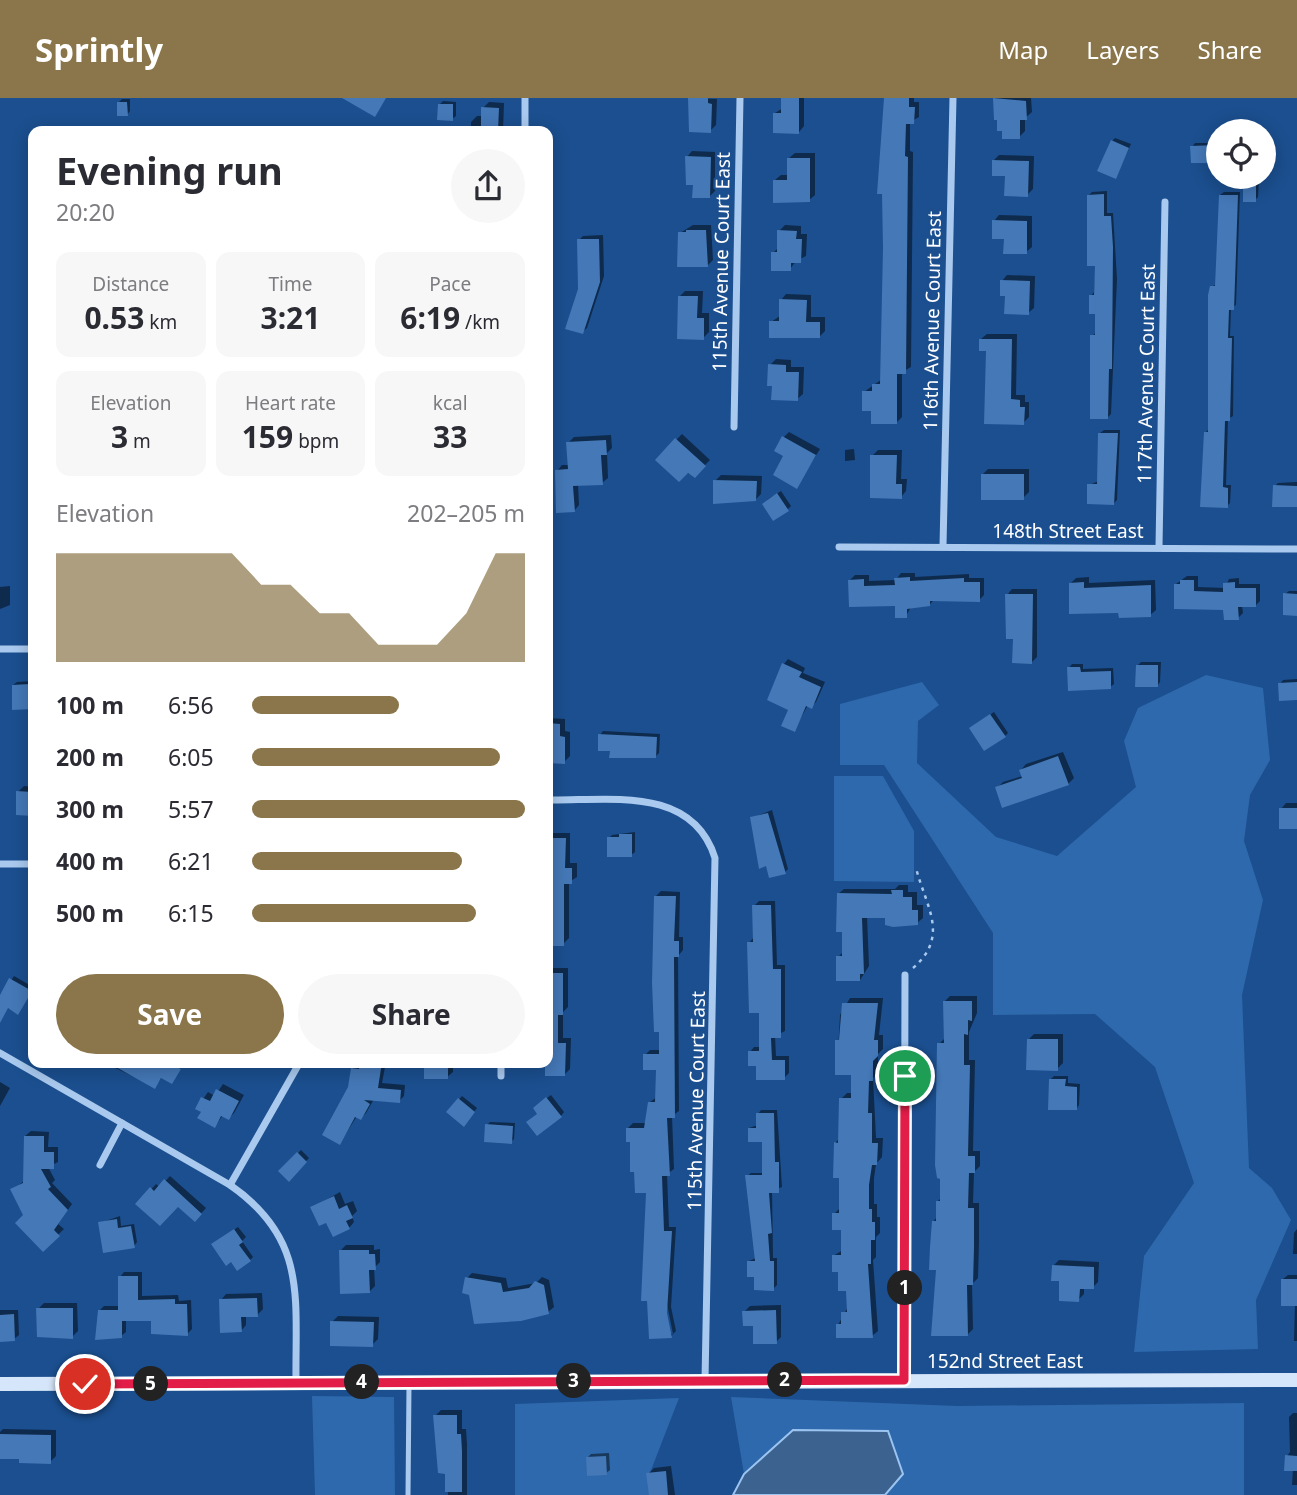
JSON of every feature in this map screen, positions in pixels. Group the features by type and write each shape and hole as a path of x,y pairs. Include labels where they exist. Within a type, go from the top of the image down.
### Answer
{"main road":[{"name":"152nd Street East","path":"0,1384 1297,1380"}],"street":[{"path":"525,98 525,126"},
{"name":"115th Avenue Court East","path":"734,427 740,98"},
{"name":"116th Avenue Court East","path":"943,546 953,98"},
{"name":"117th Avenue Court East","path":"1160,547 1165,202"},
{"name":"148th Street East","path":"839,547 1297,549"},
{"path":"0,649 28,649"},
{"name":"115th Avenue Court East","path":"553,800 663,804 685,814 699,827 712,846 717,870 705,1380"},
{"path":"0,864 28,864"},
{"path":"904,1380 905,975"},
{"path":"0,1053 230,1185 262,1210 286,1245 295,1282 296,1383"},
{"path":"230,1185 297,1068"},
{"path":"501,1068 501,1076"},
{"path":"100,1165 122,1123"}],"lane":[{"path":"408,1495 409,1382"}],"path":[{"path":"905,975 927,956 932,938 930,906 916,868"}],"shaded area":[{"path":"1206,675 1263,688 1270,760 1250,795 1244,841 1263,900 1242,995 1249,1168 1272,1188 1291,1220 1256,1300 1258,1349 1134,1352 1144,1256 1194,1183 1155,1067 1095,1014 993,1015 993,933 884,765 840,765 840,704 922,682 939,705 918,721 917,763 996,837 1057,856 1136,787 1124,741 1138,708"},
{"path":"834,776 883,776 914,831 914,882 834,881"},
{"path":"312,1396 394,1397 395,1495 315,1495"},
{"path":"731,1397 957,1406 1244,1403 1244,1495 885,1495 902,1474 887,1431 793,1430 744,1474"},
{"path":"679,1398 648,1478 660,1495 515,1495 515,1404"},
{"path":"793,1430 888,1431 903,1474 885,1495 733,1495 744,1474"}],"building":[{"path":"342,98 386,98 375,117"},
{"path":"688,98 708,98 708,103 712,104 711,133 689,132"},
{"path":"781,98 799,98 799,134 773,133 773,113 781,113"},
{"path":"884,98 909,98 909,107 915,107 914,124 906,124 906,374 897,374 897,424 871,424 871,411 862,411 862,391 872,391 872,384 880,384 883,248 882,194 877,194"},
{"path":"993,98 1026,101 1027,120 1020,120 1020,139 1002,139 1002,131 997,131 997,120 994,120"},
{"path":"117,102 127,102 128,116 117,116"},
{"path":"438,104 453,104 453,121 437,120"},
{"path":"481,107 499,108 498,126 481,126"},
{"path":"1111,140 1129,148 1116,179 1097,171"},
{"path":"1206,145 1206,163 1191,163 1190,146"},
{"path":"685,156 711,157 710,198 692,198 693,185 686,185"},
{"path":"787,158 810,158 810,202 773,203 773,180 787,180"},
{"path":"992,160 1029,161 1028,197 1004,196 1005,176 992,176"},
{"path":"1243,189 1256,189 1256,202 1243,202"},
{"path":"1104,194 1104,216 1111,216 1113,247 1112,369 1109,369 1108,419 1090,419 1090,335 1095,335 1095,314 1089,314 1089,295 1094,295 1095,266 1087,266 1087,195"},
{"path":"1219,195 1238,195 1234,310 1229,310 1228,338 1232,338 1230,421 1225,421 1223,487 1228,488 1228,508 1200,507 1204,432 1208,432 1208,295 1210,286 1215,286"},
{"path":"992,220 1027,221 1027,254 1003,254 1004,239 992,239"},
{"path":"706,230 708,267 677,267 678,232"},
{"path":"777,230 797,231 796,239 802,239 801,263 791,263 791,271 771,271 771,252 777,252"},
{"path":"577,239 599,239 600,282 583,334 565,329 578,289"},
{"path":"1000,280 1030,281 1029,315 1004,314 1005,296 1000,296"},
{"path":"678,296 698,296 697,318 704,318 704,340 677,339"},
{"path":"779,299 807,300 806,322 820,322 820,338 769,338 769,321 779,321"},
{"path":"979,339 1012,339 1011,399 1020,400 1020,407 1025,407 1024,425 984,424 986,351 979,351"},
{"path":"768,364 786,365 786,372 799,372 798,401 771,400 772,386 767,386"},
{"path":"1098,433 1118,433 1114,505 1087,504 1087,484 1097,484"},
{"path":"782,436 816,455 797,489 773,475 783,456 774,451"},
{"path":"675,438 706,466 695,478 688,473 679,482 655,460"},
{"path":"606,440 607,455 601,455 603,485 573,486 575,512 556,513 555,470 568,469 566,442"},
{"path":"870,455 897,455 896,484 902,484 902,499 870,498"},
{"path":"981,474 1024,474 1024,500 981,500"},
{"path":"713,480 757,481 756,501 713,504"},
{"path":"1273,485 1297,486 1297,507 1272,507"},
{"path":"777,493 789,511 773,521 762,504"},
{"path":"910,577 910,581 964,578 964,582 980,582 980,602 930,601 930,606 907,609 907,618 895,618 895,606 849,607 848,580 864,579 864,586 895,585 894,578"},
{"path":"1180,580 1194,580 1194,591 1223,592 1223,583 1235,582 1235,588 1256,588 1256,607 1238,607 1239,620 1224,620 1223,610 1174,609 1174,584 1180,584"},
{"path":"1084,582 1084,588 1151,585 1151,617 1119,618 1118,613 1069,614 1069,583"},
{"path":"1283,593 1297,594 1297,616 1283,615"},
{"path":"1005,594 1033,594 1032,664 1012,663 1013,639 1006,639"},
{"path":"782,663 802,672 799,677 821,687 812,709 806,706 795,732 781,726 788,710 767,700"},
{"path":"1136,665 1158,665 1158,687 1135,687"},
{"path":"1067,667 1080,667 1081,672 1111,671 1111,689 1068,691"},
{"path":"1297,682 1297,700 1279,701 1278,683"},
{"path":"28,684 28,709 12,710 12,685"},
{"path":"990,714 1006,737 984,751 969,728"},
{"path":"553,723 560,724 560,736 565,737 565,764 553,763"},
{"path":"598,734 657,737 656,758 609,758 610,751 598,751"},
{"path":"1058,756 1069,785 1002,808 995,787 1022,778 1019,770"},
{"path":"16,791 28,792 28,816 16,815"},
{"path":"1279,808 1297,808 1297,829 1279,829"},
{"path":"768,813 786,874 769,878 766,866 759,869 750,817"},
{"path":"619,834 632,834 632,857 607,857 607,837 619,837"},
{"path":"553,838 566,838 565,868 572,868 572,884 564,884 564,946 553,946"},
{"path":"891,890 903,890 903,897 912,897 912,910 918,910 918,925 893,927 885,925 885,918 862,918 864,974 860,974 860,981 836,981 836,956 842,956 842,932 836,932 837,893 892,894"},
{"path":"654,896 676,896 674,941 679,941 679,957 674,957 675,1118 667,1118 670,1176 662,1176 664,1231 672,1231 667,1313 672,1338 649,1339 647,1301 641,1301 646,1193 635,1193 626,1128 644,1128 648,1102 655,1102 656,1070 643,1070 643,1054 659,1054 659,1032 654,1032 652,983"},
{"path":"752,905 771,905 773,969 781,969 781,1038 771,1038 772,1060 785,1060 785,1080 756,1080 756,1066 748,1066 748,1051 759,1051 759,1013 749,1013 747,942 753,942"},
{"path":"553,973 563,973 563,1015 558,1015 558,1043 566,1043 565,1076 545,1076 545,1068 553,1068"},
{"path":"9,978 28,989 28,998 18,1015 8,1008 0,1023 0,995"},
{"path":"943,1001 972,1001 972,1021 968,1020 968,1035 964,1034 964,1065 970,1065 968,1156 975,1156 975,1173 969,1173 968,1208 974,1208 974,1248 973,1285 967,1285 968,1336 931,1336 936,1270 929,1270 930,1247 932,1221 936,1221 936,1201 940,1201 940,1179 937,1178 935,1165 937,1043 944,1043"},
{"path":"842,1003 878,1003 874,1040 878,1040 878,1056 873,1061 873,1081 869,1081 868,1113 872,1113 872,1143 878,1143 877,1165 872,1165 869,1185 869,1209 872,1209 872,1222 875,1222 875,1240 871,1240 871,1264 868,1264 873,1338 836,1338 836,1324 841,1324 841,1312 847,1312 846,1291 838,1291 838,1272 832,1272 832,1255 841,1255 841,1230 832,1230 832,1213 839,1213 839,1178 833,1178 834,1142 838,1143 839,1098 851,1098 851,1075 835,1075 835,1040 839,1040"},
{"path":"1027,1039 1058,1039 1058,1071 1026,1070"},
{"path":"118,1068 181,1069 172,1084 161,1078 155,1089"},
{"path":"351,1068 381,1068 378,1088 401,1090 400,1103 364,1100 370,1104 361,1120 355,1117 340,1145 322,1135 348,1087"},
{"path":"424,1068 448,1068 448,1079 424,1079"},
{"path":"1049,1079 1066,1079 1065,1086 1077,1087 1077,1110 1048,1110"},
{"path":"216,1089 239,1101 229,1120 221,1116 215,1128 197,1118 201,1112 195,1109 201,1097 210,1101"},
{"path":"546,1097 562,1117 537,1136 526,1122 537,1114 533,1108"},
{"path":"458,1098 475,1112 464,1127 446,1112"},
{"path":"756,1113 774,1113 775,1162 779,1162 779,1193 769,1193 772,1233 768,1234 770,1261 774,1261 774,1291 754,1290 754,1277 747,1277 747,1261 755,1261 745,1175 762,1175 762,1142 748,1142 748,1128 756,1128"},
{"path":"485,1124 513,1126 512,1144 484,1142"},
{"path":"24,1136 44,1136 44,1152 54,1152 54,1169 41,1169 51,1187 48,1189 68,1210 54,1230 60,1236 43,1252 15,1223 23,1215 10,1189 23,1183"},
{"path":"297,1152 307,1162 289,1182 278,1171"},
{"path":"164,1179 202,1214 195,1222 178,1207 160,1226 135,1204 150,1187 154,1191"},
{"path":"334,1196 339,1209 347,1205 353,1218 346,1221 350,1229 333,1237 326,1223 319,1226 310,1207"},
{"path":"117,1219 118,1228 131,1226 135,1248 103,1253 98,1222"},
{"path":"234,1229 243,1242 239,1245 251,1261 237,1271 231,1262 226,1266 211,1244"},
{"path":"339,1250 369,1250 369,1254 375,1254 376,1270 369,1270 370,1293 340,1294"},
{"path":"1052,1265 1094,1267 1094,1289 1080,1289 1079,1302 1059,1301 1059,1281 1051,1281"},
{"path":"118,1276 138,1276 138,1300 175,1299 175,1304 187,1304 188,1336 151,1334 151,1321 122,1321 122,1338 95,1340 98,1310 118,1310"},
{"path":"465,1277 501,1283 503,1292 529,1288 535,1281 544,1285 549,1314 521,1321 474,1324 469,1295 462,1293"},
{"path":"1281,1279 1297,1279 1297,1306 1281,1306"},
{"path":"257,1298 258,1317 241,1317 242,1332 220,1333 219,1299"},
{"path":"36,1308 73,1308 73,1339 37,1337"},
{"path":"776,1310 777,1344 753,1344 753,1326 743,1326 742,1311"},
{"path":"14,1314 15,1341 0,1342 0,1315"},
{"path":"330,1321 374,1322 373,1347 330,1346"},
{"path":"433,1415 457,1415 457,1434 461,1434 462,1492 445,1492 445,1474 438,1473"},
{"path":"0,1434 51,1435 51,1464 19,1463 19,1459 0,1459"},
{"path":"1285,1455 1297,1456 1297,1471 1284,1471"},
{"path":"606,1456 607,1475 587,1476 586,1457"},
{"path":"666,1471 668,1495 649,1495 646,1473"}],"route":[{"path":"85,1384 904,1380 905,1076"}]}
